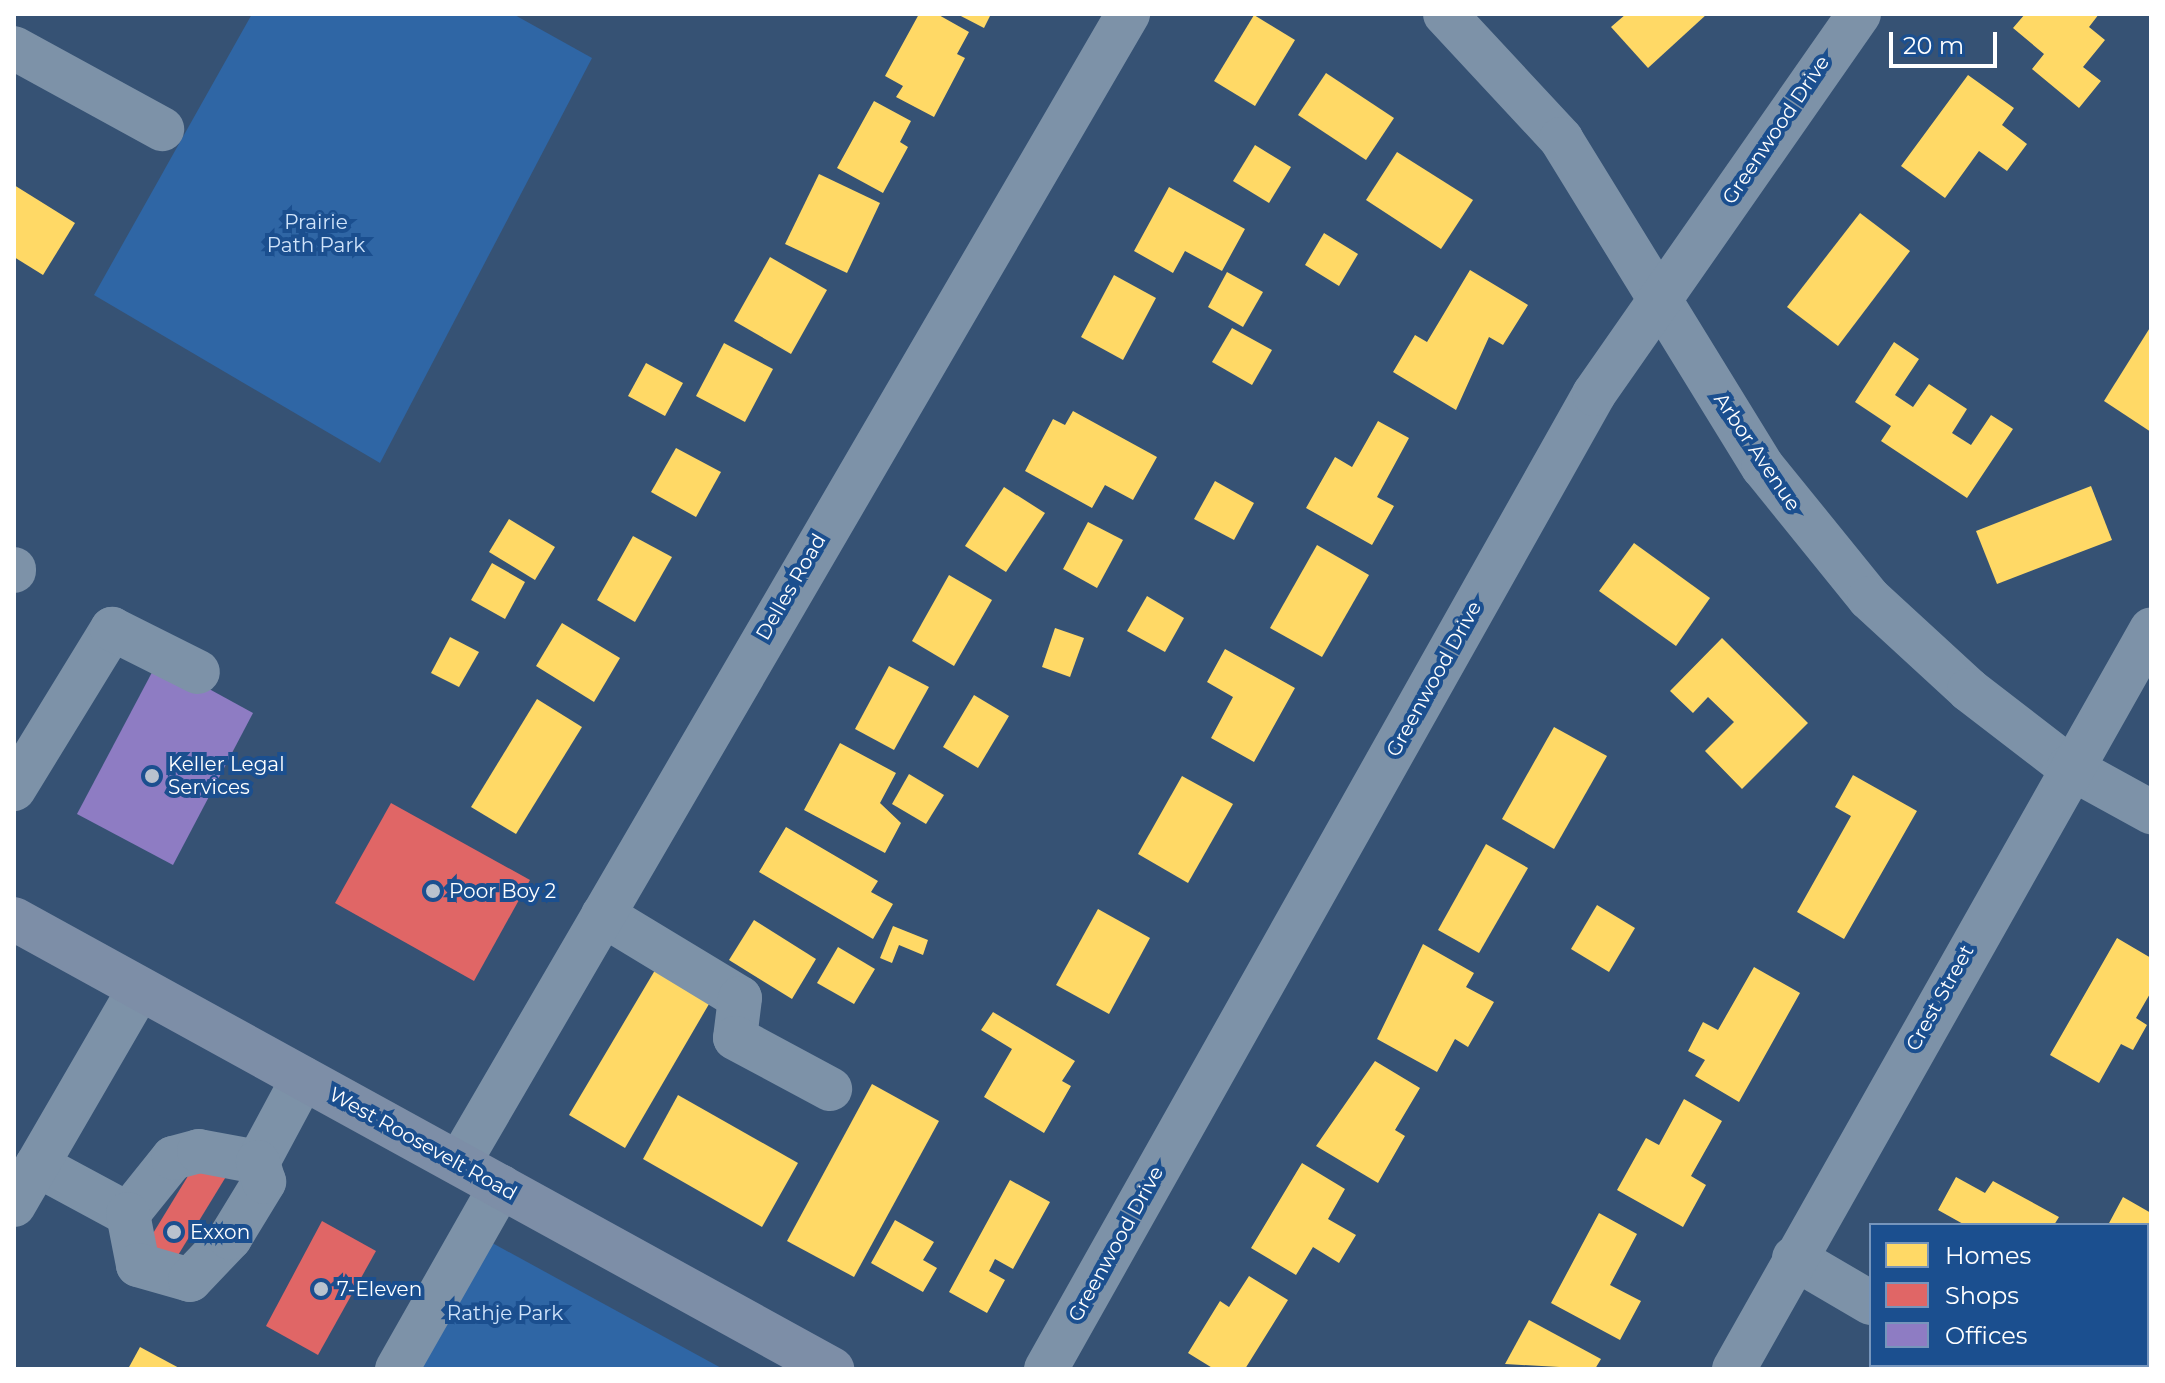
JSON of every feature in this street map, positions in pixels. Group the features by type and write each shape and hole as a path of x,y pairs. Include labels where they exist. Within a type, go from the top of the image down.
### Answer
{"main road":[{"name":"West Roosevelt Road","path":"14,919 832,1369"}],"street":[{"name":"Delles Road","path":"459,1163 1128,14"},
{"name":"Arbor Avenue","path":"1445,14 1561,139 1664,299 1763,467 1869,598 1969,690 2069,767 2151,812"},
{"name":"Greenwood Drive","path":"1046,1369 1594,394 1664,299 1791,103 1859,14"},
{"path":"14,48 162,129"},
{"path":"14,789 112,629 198,672"},
{"name":"Crest Street","path":"1734,1369 2069,767 2151,630"},
{"path":"603,915 740,998 735,1038 830,1089"},
{"path":"14,1205 139,989"},
{"path":"258,1162 199,1151 173,1158 128,1214 138,1265 190,1280 230,1238 264,1182 258,1162 303,1078"},
{"path":"37,1165 128,1214"},
{"path":"397,1369 501,1186"},
{"path":"1794,1258 1869,1302"}],"green space":[{"name":"Prairie Path Park","path":"252,14 513,14 592,58 380,463 94,295"},
{"name":"Rathje Park","path":"485,1239 723,1369 408,1369"}],"building: Homes":[{"path":"919,14 937,14 969,32 957,54 965,58 934,117 896,97 903,86 885,76"},
{"path":"957,14 991,14 984,28"},
{"path":"1626,14 1707,14 1648,68 1611,27"},
{"path":"2025,14 2099,14 2089,27 2105,40 2083,67 2101,81 2079,108 2032,69 2044,54 2013,28"},
{"path":"1254,15 1295,40 1255,106 1214,81"},
{"path":"1326,73 1394,118 1366,160 1298,115"},
{"path":"1968,75 2014,108 2002,125 2027,144 2007,171 1979,151 1945,198 1901,166"},
{"path":"874,101 911,121 900,142 908,147 883,193 837,168"},
{"path":"1255,145 1291,167 1269,203 1233,181"},
{"path":"1397,152 1473,200 1441,249 1366,200"},
{"path":"819,174 880,203 847,273 785,244"},
{"path":"14,185 75,223 43,275 14,257"},
{"path":"1169,187 1245,229 1222,271 1185,251 1173,273 1134,251"},
{"path":"1860,213 1910,251 1838,346 1787,307"},
{"path":"1324,233 1358,254 1339,286 1305,265"},
{"path":"770,257 827,290 791,354 734,321"},
{"path":"1470,270 1528,305 1503,345 1489,337 1456,410 1393,372 1415,335 1427,342"},
{"path":"1227,272 1263,292 1243,327 1208,307"},
{"path":"1114,275 1156,298 1123,360 1081,337"},
{"path":"2151,326 2151,432 2104,401"},
{"path":"1232,328 1272,350 1252,385 1212,362"},
{"path":"1894,342 1919,359 1895,395 1913,407 1929,384 1967,409 1952,433 1971,445 1991,415 2013,429 1967,498 1881,441 1891,426 1855,402"},
{"path":"724,343 773,369 745,422 696,396"},
{"path":"646,363 683,383 665,416 628,396"},
{"path":"1073,411 1157,457 1133,500 1105,485 1092,508 1025,471 1053,419 1065,425"},
{"path":"1378,421 1409,438 1377,497 1394,506 1372,545 1306,508 1335,457 1352,467"},
{"path":"676,448 721,472 696,517 651,492"},
{"path":"1215,481 1254,503 1234,540 1194,519"},
{"path":"2091,486 2112,540 1997,584 1976,531"},
{"path":"1004,487 1045,513 1006,572 965,546"},
{"path":"509,519 555,547 535,580 489,552"},
{"path":"1088,522 1123,540 1097,588 1063,569"},
{"path":"633,536 672,557 635,622 597,600"},
{"path":"1634,543 1710,598 1676,646 1599,591"},
{"path":"1317,545 1369,575 1322,657 1270,628"},
{"path":"492,563 525,582 505,619 471,600"},
{"path":"949,575 992,600 954,666 912,641"},
{"path":"1147,596 1184,618 1165,652 1127,631"},
{"path":"562,623 620,658 594,702 536,666"},
{"path":"1055,628 1084,638 1070,677 1042,667"},
{"path":"450,637 479,652 459,687 431,673"},
{"path":"1722,638 1808,723 1742,789 1705,751 1734,722 1708,697 1693,713 1670,691"},
{"path":"1225,649 1295,688 1254,762 1211,738 1233,697 1207,682"},
{"path":"889,666 929,687 894,750 855,729"},
{"path":"974,695 1009,716 978,768 943,747"},
{"path":"537,699 582,727 516,834 471,807"},
{"path":"1554,727 1607,756 1554,849 1502,819"},
{"path":"840,743 896,773 880,803 901,823 885,853 804,810"},
{"path":"909,774 944,795 926,824 892,804"},
{"path":"1853,775 1917,811 1844,939 1797,912 1851,816 1835,807"},
{"path":"1182,776 1233,804 1188,883 1138,854"},
{"path":"786,827 878,881 871,892 893,904 873,939 759,872"},
{"path":"1486,844 1528,868 1479,953 1438,930"},
{"path":"1597,905 1635,928 1609,972 1571,949"},
{"path":"1098,909 1150,938 1109,1014 1056,985"},
{"path":"754,920 816,959 792,999 729,960"},
{"path":"893,926 928,940 923,955 899,945 892,963 880,958"},
{"path":"2117,938 2151,958 2151,992 2136,1018 2147,1025 2133,1050 2121,1044 2099,1083 2050,1055"},
{"path":"1423,944 1474,973 1466,987 1494,1002 1468,1047 1455,1039 1437,1072 1377,1039"},
{"path":"838,947 875,969 854,1004 817,983"},
{"path":"661,960 716,992 625,1148 569,1115"},
{"path":"1754,967 1800,993 1739,1102 1695,1076 1705,1060 1688,1051 1703,1022 1718,1030"},
{"path":"993,1012 1075,1061 1062,1081 1071,1086 1044,1133 984,1097 1012,1049 981,1030"},
{"path":"1375,1061 1420,1088 1395,1130 1405,1136 1378,1183 1316,1146"},
{"path":"872,1084 939,1121 854,1277 787,1241"},
{"path":"678,1095 798,1163 762,1227 643,1159"},
{"path":"1684,1099 1722,1121 1691,1176 1706,1185 1683,1227 1617,1190 1646,1138 1659,1145"},
{"path":"1302,1163 1345,1189 1328,1219 1356,1235 1339,1263 1313,1247 1296,1275 1251,1248"},
{"path":"1956,1177 1985,1193 1993,1181 2059,1217 2055,1223 1961,1223 1938,1210"},
{"path":"1010,1180 1050,1202 1013,1269 995,1259 989,1271 1005,1280 987,1313 949,1292"},
{"path":"2123,1197 2151,1213 2151,1327 2149,1223 2109,1223"},
{"path":"1599,1213 1637,1234 1610,1285 1641,1301 1620,1340 1551,1303"},
{"path":"895,1220 934,1242 923,1260 937,1268 923,1292 871,1263"},
{"path":"1249,1276 1288,1300 1245,1369 1214,1369 1188,1353 1220,1301 1229,1307"},
{"path":"1529,1320 1601,1359 1595,1369 1505,1364"},
{"path":"140,1347 181,1369 128,1369"}],"building: Shops":[{"name":"Poor Boy 2","path":"391,803 530,880 474,981 335,903"},
{"path":"199,1158 227,1175 169,1270 141,1253"},
{"name":"7-Eleven","path":"322,1221 376,1251 318,1355 266,1326"}],"building: Offices":[{"path":"158,661 253,713 173,865 77,814"}],"place":[{"name":"Keller Legal Services","path":"152,776"},
{"name":"Poor Boy 2","path":"433,891"},
{"name":"Exxon","path":"174,1232"},
{"name":"7-Eleven","path":"321,1289"}]}
